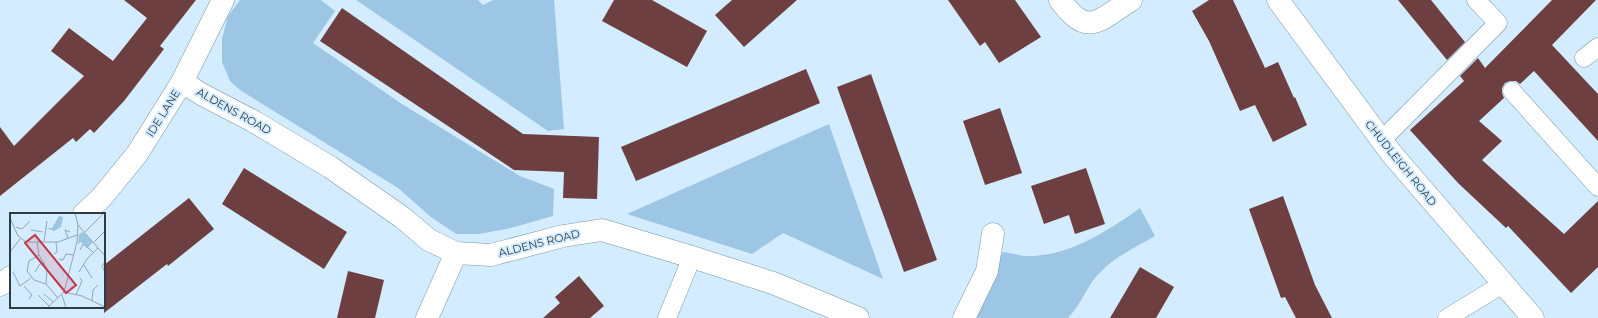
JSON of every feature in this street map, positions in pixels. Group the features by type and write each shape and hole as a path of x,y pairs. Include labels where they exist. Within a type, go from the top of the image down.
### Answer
{"street":[{"name":"IDE LANE","path":"85,213 102,197 137,154 182,82 223,0"},
{"path":"1060,0 1067,10 1080,22 1090,24 1103,18 1131,0"},
{"name":"CHUDLEIGH ROAD","path":"1278,0 1382,141 1503,284 1534,318"},
{"name":"ALDENS ROAD","path":"182,82 203,95 253,121 330,167 403,218 429,240 456,253 491,255 563,236 602,230 692,256 773,283 858,318"},
{"path":"964,318 987,271 993,234"},
{"path":"427,318 456,253"},
{"path":"0,285 10,278"}],"lane":[{"path":"1382,141 1498,23 1476,0"},
{"path":"1584,58 1598,47"},
{"path":"1512,91 1598,187"},
{"path":"667,318 692,256"},
{"path":"1447,318 1503,284"}],"shaded area":[{"path":"240,0 321,0 335,11 313,43 402,104 520,176 554,189 553,216 511,228 479,234 456,234 431,217 398,188 240,90 230,81 222,62 222,39 228,16"},
{"path":"356,0 478,0 483,5 493,0 554,0 564,129 548,131"},
{"path":"829,124 883,279 783,233 752,254 627,214"},
{"path":"1140,208 1155,236 1129,250 1105,267 1092,282 1068,318 970,318 1003,252 1029,256 1062,251 1090,240"}],"building":[{"path":"124,0 196,0 160,46 164,49 124,101 94,133 90,129 76,142 73,138 0,196 0,127 14,146 84,76 51,51 69,28 113,61 147,18"},
{"path":"614,0 652,0 707,31 687,67 602,21"},
{"path":"732,0 797,0 744,47 715,15"},
{"path":"948,0 1015,0 1041,37 999,63 985,42 980,46"},
{"path":"1209,0 1233,0 1265,68 1278,62 1307,125 1273,142 1255,105 1240,111 1209,41 1192,11"},
{"path":"1398,0 1431,0 1465,42 1447,60"},
{"path":"1552,0 1596,0 1552,45 1598,94 1598,141 1534,71 1520,84 1516,81 1505,83 1502,88 1504,98 1479,121 1502,141 1482,160 1564,234 1598,201 1598,267 1571,293 1508,226 1506,228 1458,183 1410,130 1464,81 1460,76 1478,58 1485,68"},
{"path":"342,8 523,134 599,137 597,199 563,198 564,172 514,170 320,41"},
{"path":"806,69 820,103 636,181 621,147"},
{"path":"871,74 937,260 904,272 837,87"},
{"path":"1000,108 1022,173 985,185 963,121"},
{"path":"244,168 347,232 324,269 222,204"},
{"path":"1086,168 1105,224 1075,234 1069,215 1044,224 1031,186"},
{"path":"1283,196 1315,285 1332,318 1296,318 1285,297 1281,298 1249,209"},
{"path":"189,198 214,229 168,266 167,264 104,313 105,264"},
{"path":"1140,267 1174,287 1156,318 1110,318"},
{"path":"348,271 384,280 375,318 337,318"},
{"path":"579,276 604,306 590,318 543,318 560,303 555,297"}]}
